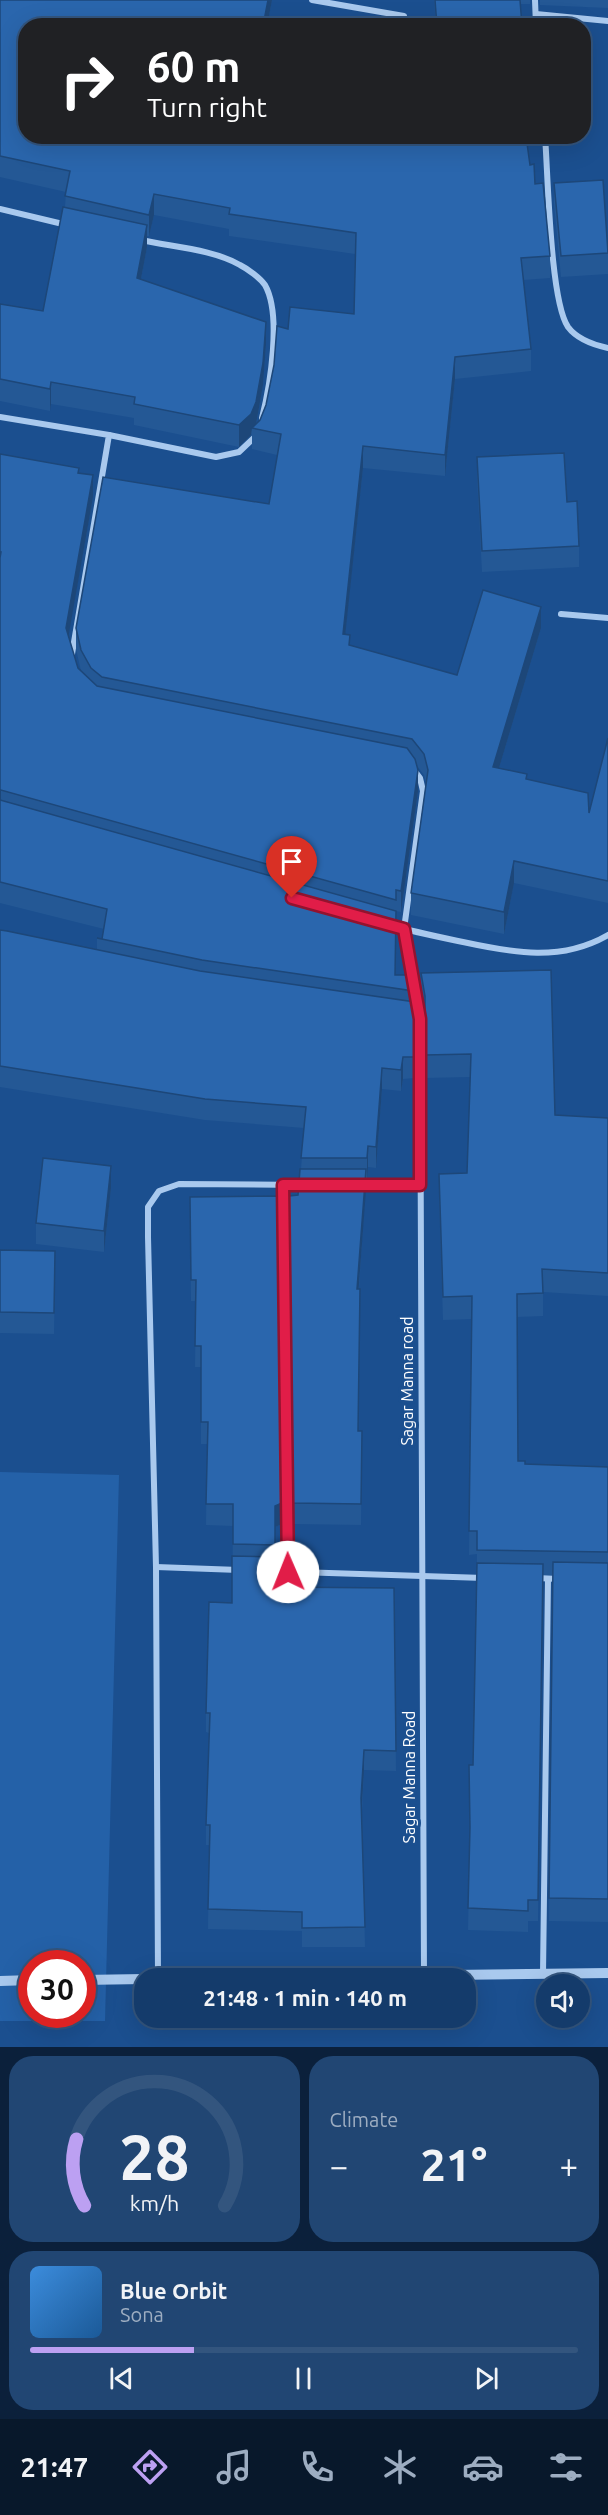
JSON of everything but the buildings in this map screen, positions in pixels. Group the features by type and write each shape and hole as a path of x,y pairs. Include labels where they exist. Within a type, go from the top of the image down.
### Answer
{"street":[{"path":"312,0 404,16"},
{"path":"535,0 536,18"},
{"path":"536,14 577,18"},
{"path":"591,19 608,21"},
{"path":"546,144 557,298 568,327 590,343 608,348"},
{"path":"0,209 74,226"},
{"path":"133,238 214,256 239,264 265,285 273,335 261,424"},
{"path":"0,417 109,435 216,457 239,452 256,439 258,431"},
{"path":"72,658 71,649 109,435"},
{"path":"561,614 608,618"},
{"name":"Sagar Manna road","path":"410,765 420,778 423,791 404,929 420,1019 422,1578"},
{"path":"381,923 508,952 543,955 569,951 595,943 608,935"},
{"path":"409,1018 420,1019"},
{"path":"158,1968 156,1567 147,1275 148,1207 159,1191 179,1184 317,1185"},
{"path":"283,1185 288,1572"},
{"path":"352,1185 420,1185"},
{"path":"156,1567 252,1571"},
{"path":"264,1571 422,1578 492,1578"},
{"name":"Sagar Manna Road","path":"422,1578 424,1968"},
{"path":"525,1578 572,1579"},
{"path":"548,1578 543,1974 608,1973"},
{"path":"476,1975 536,1974"},
{"path":"96,1980 134,1979"},
{"path":"0,1981 18,1980"}],"shaded area":[{"path":"0,1472 119,1475 105,2021 96,2021 96,1950 18,1950 18,2021 0,2021"}],"route":[{"path":"288,1572 283,1185 420,1185 420,1019 404,929 292,898"}]}
